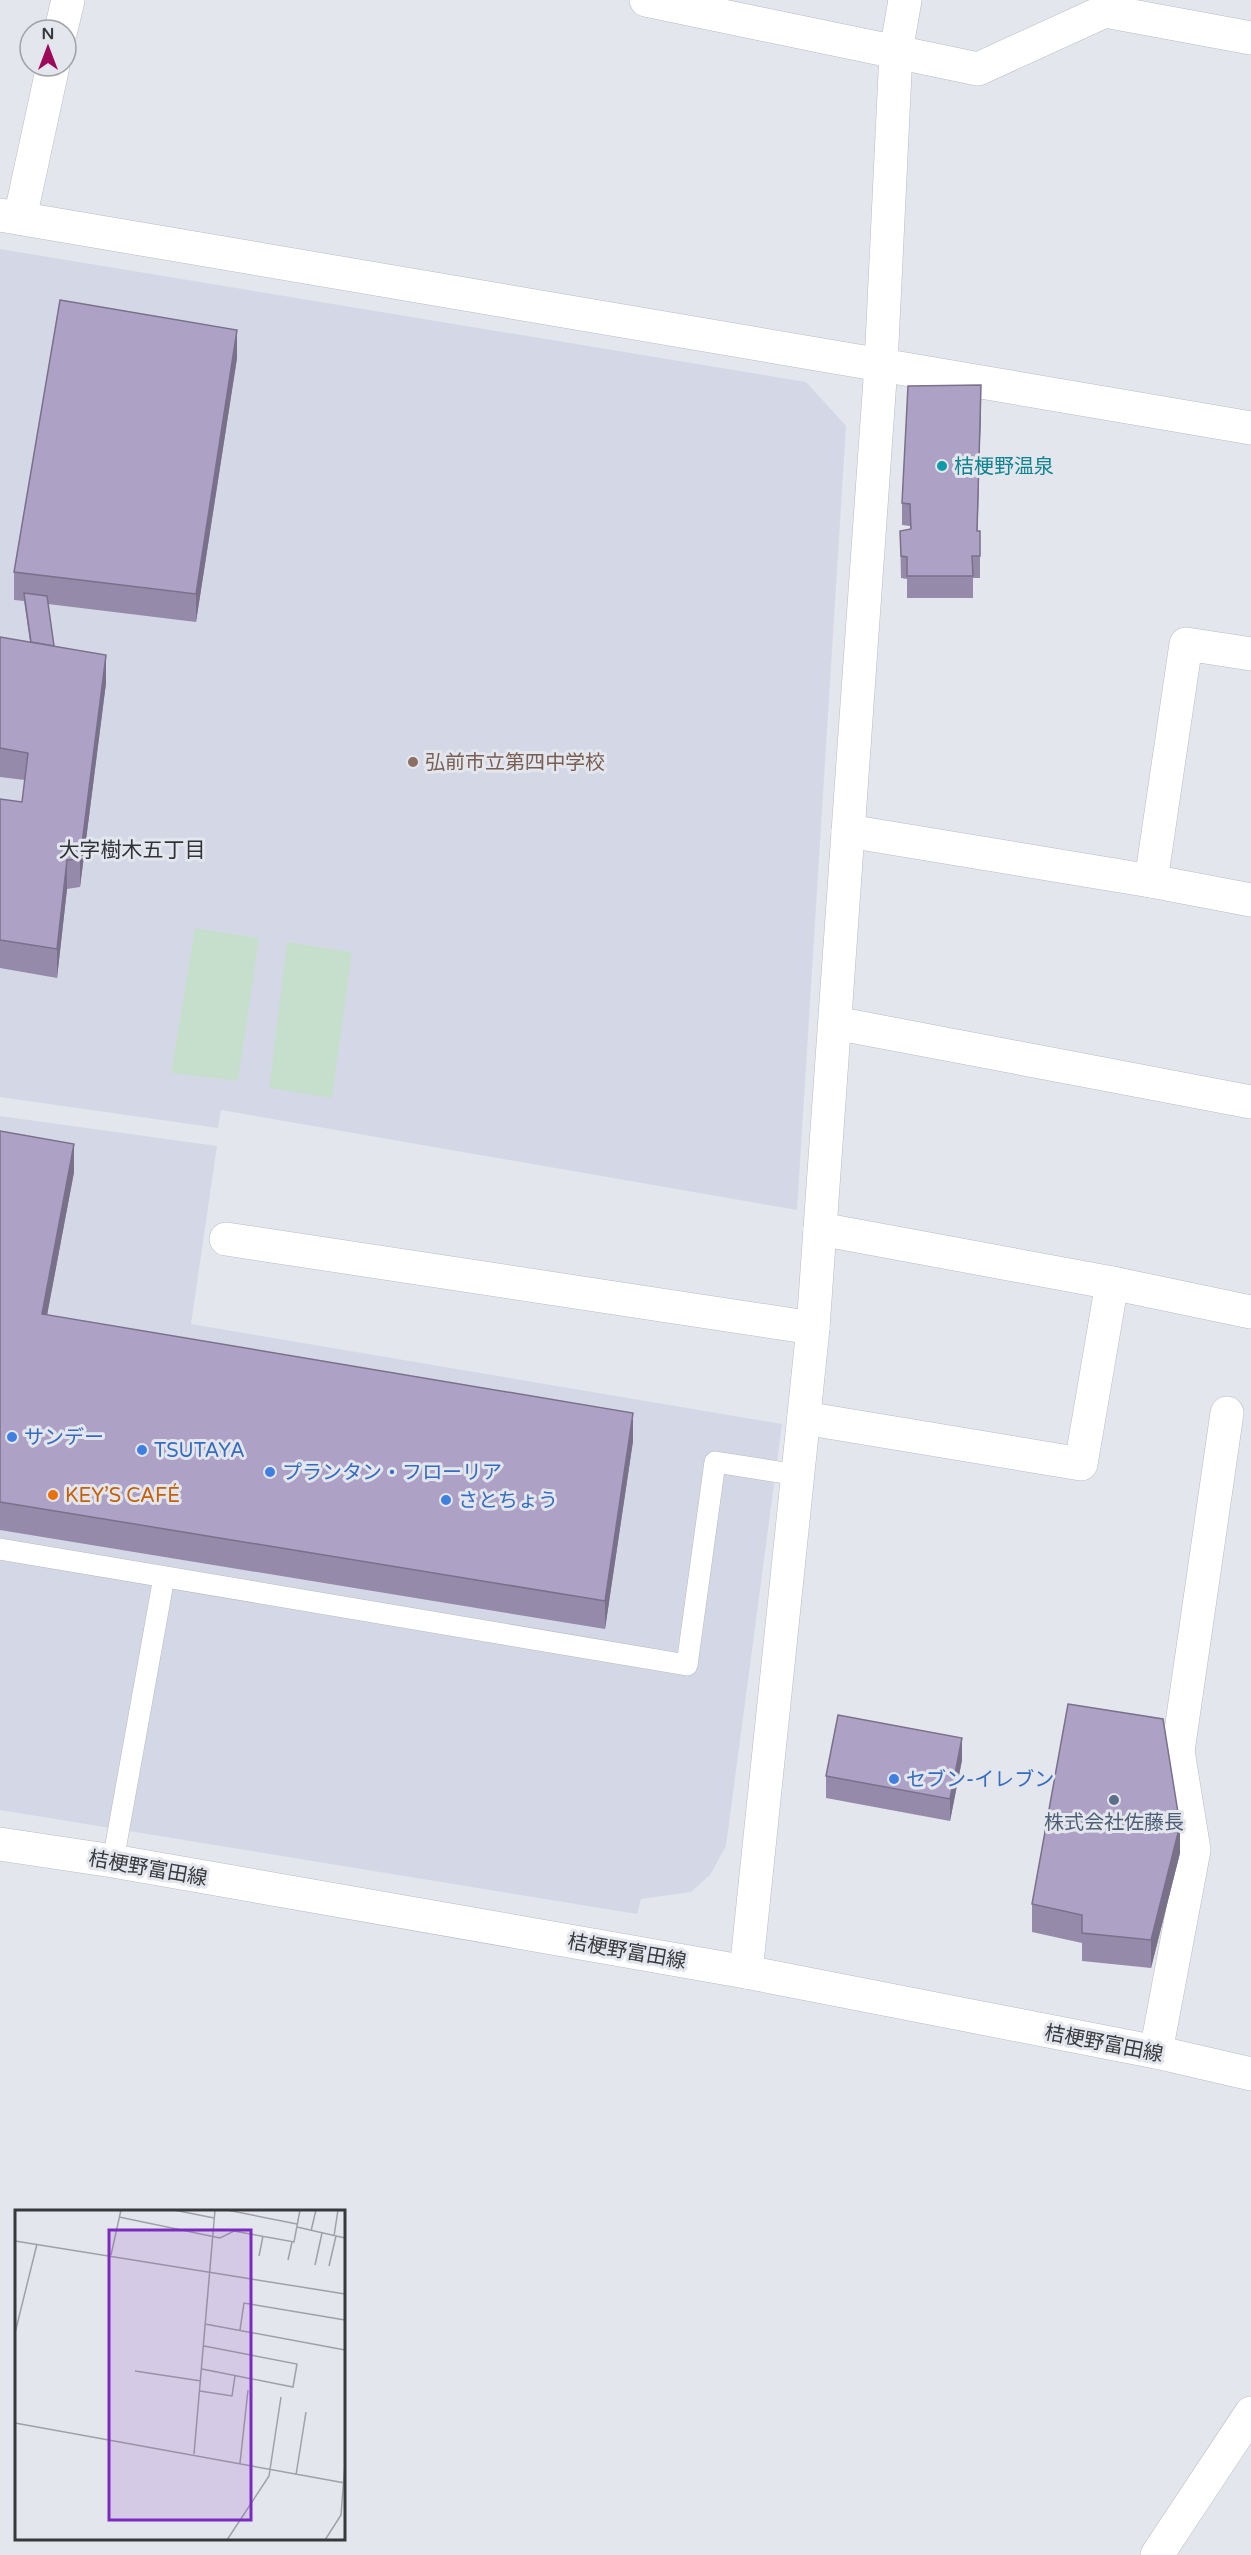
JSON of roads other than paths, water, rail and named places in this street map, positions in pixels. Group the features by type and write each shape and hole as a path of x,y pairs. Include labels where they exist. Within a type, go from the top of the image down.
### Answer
{"street":[{"path":"64,18 68,0"},
{"path":"646,0 978,69 1105,11 1251,38"},
{"path":"746,1972 813,1328 881,365 896,52 905,0"},
{"path":"49,78 7,222 1251,428"},
{"path":"1151,881 1186,644 1251,654"},
{"path":"848,831 1151,881 1251,900"},
{"path":"834,1023 1251,1102"},
{"path":"820,1229 1112,1283 1251,1312"},
{"path":"226,1239 813,1328"},
{"path":"804,1418 1081,1464 1112,1283"},
{"path":"1156,2052 1194,1850 1178,1751 1227,1413"},
{"name":"桔梗野富田線","path":"0,1844 112,1861 746,1972 1156,2052 1251,2074"},
{"path":"1157,2555 1251,2413"}],"lane":[{"path":"0,1549 687,1665 715,1462 798,1474"},
{"path":"112,1861 164,1577"}],"place":[{"name":"桔梗野温泉","path":"942,466"},
{"name":"弘前市立第四中学校","path":"413,762"},
{"name":"サンデー","path":"12,1437"},
{"name":"TSUTAYA","path":"142,1450"},
{"name":"プランタン・フローリア","path":"270,1472"},
{"name":"KEY’S CAFÉ","path":"53,1495"},
{"name":"さとちょう","path":"446,1500"},
{"name":"セブン-イレブン","path":"894,1779"},
{"name":"株式会社佐藤長","path":"1114,1800"}],"district":[{"name":"大字樹木五丁目","path":"132,850"}]}
